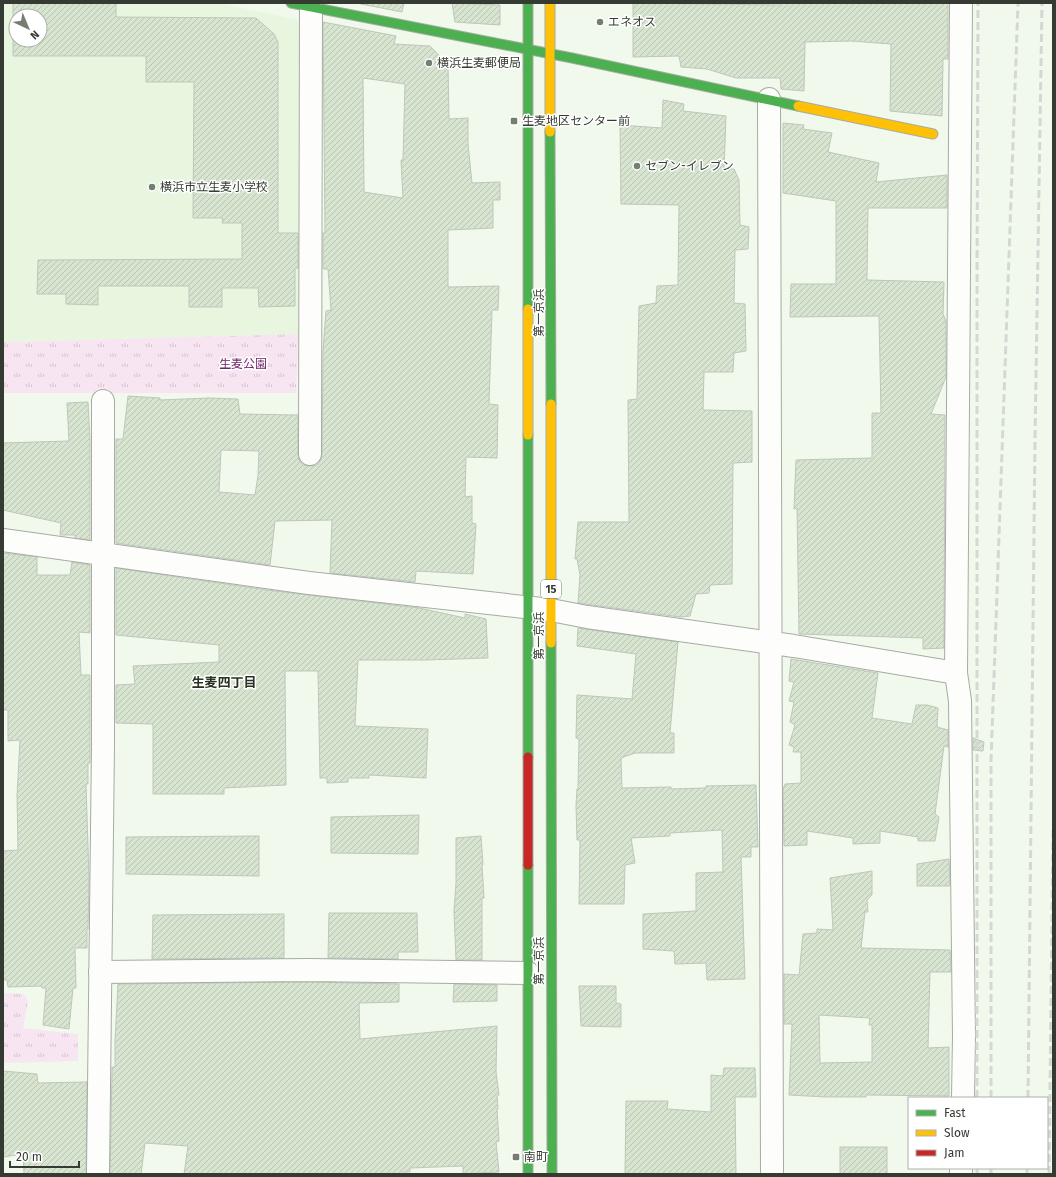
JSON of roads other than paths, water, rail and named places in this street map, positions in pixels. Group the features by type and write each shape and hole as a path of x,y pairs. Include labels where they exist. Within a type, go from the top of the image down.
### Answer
{"main road":[{"name":"第一京浜","path":"528,3 528,1174"},
{"name":"第一京浜","path":"550,3 552,1174"},
{"path":"301,5 528,49 933,134"}],"street":[{"path":"961,3 956,673 960,701 964,1028 963,1097"},
{"path":"301,5 310,454"},
{"path":"769,100 772,1174"},
{"path":"933,134 960,137"},
{"path":"98,1174 101,1054 100,972 103,744 103,401"},
{"path":"3,540 309,583 551,610 586,617 802,647 956,673"},
{"path":"100,972 308,970 528,972"}],"railway":[{"path":"977,1097 978,3"},
{"path":"991,1097 991,761 1018,3"},
{"path":"1028,1097 1035,438 1042,3"},
{"path":"1049,1174 1053,830"},
{"path":"977,1169 977,1174"},
{"path":"991,1169 991,1174"},
{"path":"1027,1169 1027,1174"}],"place":[{"name":"エネオス","path":"600,22"},
{"name":"横浜生麦郵便局","path":"429,63"},
{"name":"生麦地区センター前","path":"514,121"},
{"name":"セブン-イレブン","path":"637,166"},
{"name":"横浜市立生麦小学校","path":"152,187"},
{"name":"南町","path":"516,1157"}],"district":[{"name":"生麦四丁目","path":"224,682"}],"park label":[{"name":"生麦公園","path":"243,364"}]}
